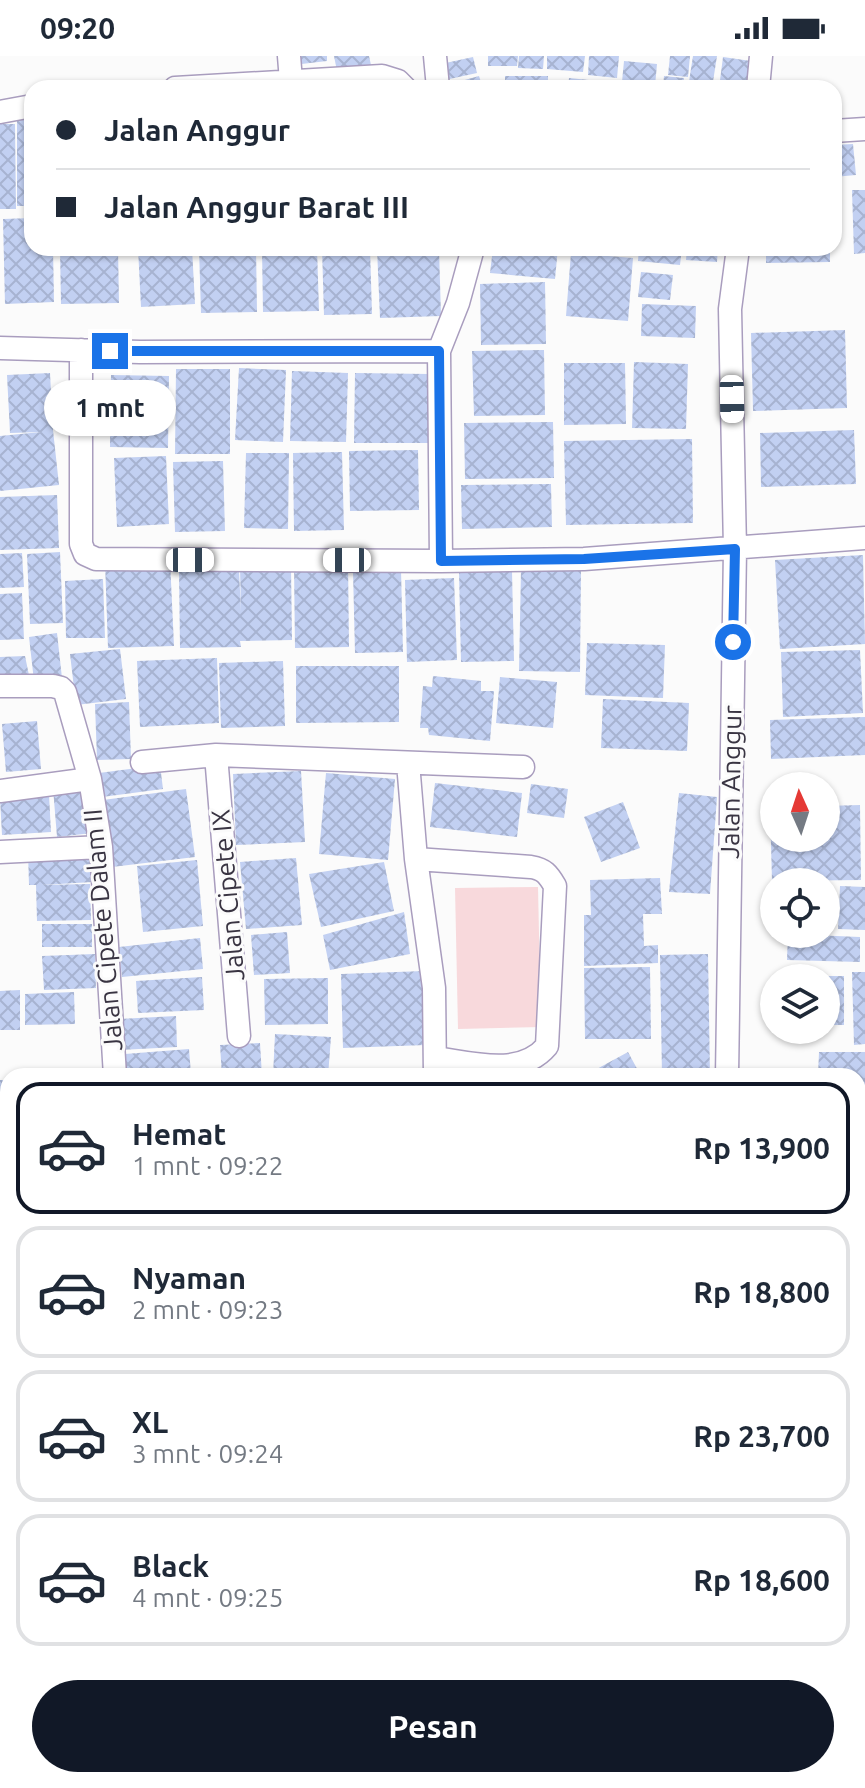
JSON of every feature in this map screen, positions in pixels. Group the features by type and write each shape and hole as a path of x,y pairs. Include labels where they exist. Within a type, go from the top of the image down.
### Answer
{"street":[{"path":"289,56 291,80"},
{"path":"435,56 437,80"},
{"path":"757,57 758,80"},
{"path":"309,80 382,76 395,80"},
{"path":"0,112 24,108"},
{"path":"842,130 865,129"},
{"path":"441,561 439,351 458,303 471,256"},
{"name":"Jalan Anggur","path":"727,1068 735,549 730,309 737,256"},
{"path":"0,348 140,352 439,351"},
{"path":"81,350 81,544 85,554 96,559 584,559 865,538"},
{"path":"0,686 53,686 65,692 90,779"},
{"path":"142,762 216,755 523,767"},
{"name":"Jalan Cipete IX","path":"216,755 239,1036"},
{"path":"408,763 416,859 434,988 435,1067 502,1067 539,1056 547,1046 555,886 543,869 416,859"},
{"name":"Jalan Cipete Dalam II","path":"0,791 90,779 101,847 115,1068"},
{"path":"0,852 101,847"}],"shaded area":[{"path":"538,887 541,1027 458,1029 455,888"}],"building":[{"path":"292,56 327,56 327,61 293,65"},
{"path":"334,56 369,56 371,65 337,71"},
{"path":"488,56 518,56 517,66 488,66"},
{"path":"519,56 544,56 543,69 518,68"},
{"path":"547,56 585,56 583,72 547,69"},
{"path":"589,56 619,56 617,78 588,75"},
{"path":"670,56 690,56 688,77 668,75"},
{"path":"693,56 717,56 713,80 689,80"},
{"path":"473,57 477,73 445,80 441,64"},
{"path":"723,57 758,62 755,80 720,80"},
{"path":"624,61 657,64 656,80 622,80"},
{"path":"505,76 548,76 548,80 505,80"},
{"path":"664,76 684,78 684,80 664,80"},
{"path":"17,115 24,115 24,206 17,206"},
{"path":"0,124 15,124 16,209 0,209"},
{"path":"853,144 856,175 842,176 842,145"},
{"path":"852,190 865,190 865,253 854,254"},
{"path":"24,218 24,256 53,256 54,302 5,304 3,219"},
{"path":"60,256 118,256 119,303 61,304"},
{"path":"138,256 192,256 195,304 141,307"},
{"path":"199,256 256,256 257,312 201,313"},
{"path":"262,256 317,256 319,311 263,312"},
{"path":"322,256 370,256 372,314 324,315"},
{"path":"377,256 439,256 441,316 380,318"},
{"path":"492,256 557,256 555,279 490,273"},
{"path":"571,256 633,258 628,321 566,316"},
{"path":"638,256 681,256 680,265 638,261"},
{"path":"686,256 717,256 717,262 686,260"},
{"path":"766,256 830,256 830,262 766,263"},
{"path":"641,272 673,275 670,300 638,297"},
{"path":"545,282 546,344 481,345 480,284"},
{"path":"642,304 696,306 695,338 641,336"},
{"path":"845,330 847,408 753,411 751,333"},
{"path":"544,350 545,415 474,416 472,351"},
{"path":"634,362 688,364 686,429 632,428"},
{"path":"564,363 625,363 626,424 564,425"},
{"path":"239,368 286,370 283,442 235,440"},
{"path":"176,369 230,369 230,454 175,454"},
{"path":"292,371 348,373 346,442 290,441"},
{"path":"50,373 59,485 0,491 0,436 41,432 10,433 7,375"},
{"path":"355,373 429,374 428,443 354,443"},
{"path":"111,375 169,376 168,448 110,447"},
{"path":"553,422 554,478 465,479 464,423"},
{"path":"854,430 856,484 761,487 760,433"},
{"path":"692,439 693,523 566,525 564,441"},
{"path":"418,450 419,510 350,511 349,451"},
{"path":"342,452 344,530 294,531 293,453"},
{"path":"246,453 289,453 288,529 244,528"},
{"path":"166,456 169,524 117,527 114,458"},
{"path":"223,461 225,531 175,532 173,462"},
{"path":"551,484 552,527 462,529 461,485"},
{"path":"57,495 59,548 0,550 0,497"},
{"path":"60,552 63,623 30,624 27,554"},
{"path":"22,553 24,587 0,588 0,554"},
{"path":"863,555 865,644 780,649 775,560"},
{"path":"170,560 174,646 108,648 105,562"},
{"path":"348,563 349,647 295,648 294,564"},
{"path":"291,567 292,640 240,641 241,647 180,648 179,572 239,570 241,612 240,568"},
{"path":"521,569 581,569 580,672 519,671"},
{"path":"401,570 403,652 355,653 353,571"},
{"path":"512,571 514,661 461,662 459,572"},
{"path":"454,578 457,660 407,662 405,580"},
{"path":"103,579 105,638 66,638 65,581"},
{"path":"22,593 24,639 0,640 0,594"},
{"path":"57,633 62,678 34,681 29,637"},
{"path":"587,643 665,645 663,698 585,695"},
{"path":"120,649 126,699 76,705 70,654"},
{"path":"860,650 863,713 783,717 781,652"},
{"path":"25,656 30,680 0,680 0,657"},
{"path":"217,658 219,723 140,727 137,661"},
{"path":"283,661 285,726 221,728 219,663"},
{"path":"296,666 399,666 399,722 296,723"},
{"path":"433,676 481,681 481,691 494,691 490,741 429,735 428,728 420,728 423,686 432,687"},
{"path":"500,677 557,682 553,728 496,723"},
{"path":"603,699 689,703 687,751 601,748"},
{"path":"129,702 131,759 97,760 95,704"},
{"path":"865,717 865,755 771,759 770,720"},
{"path":"37,721 41,769 6,772 2,724"},
{"path":"160,765 163,789 102,797 99,773"},
{"path":"301,771 305,842 236,845 233,774"},
{"path":"326,773 395,779 388,860 319,854"},
{"path":"435,783 522,793 517,837 430,827"},
{"path":"531,784 568,789 564,818 527,813"},
{"path":"88,785 92,833 57,837 53,788"},
{"path":"186,789 195,857 112,867 103,800"},
{"path":"679,793 717,797 710,894 669,892"},
{"path":"49,795 51,832 2,835 0,798"},
{"path":"623,802 640,848 601,862 584,817"},
{"path":"860,805 861,880 840,880 840,868 772,868 771,852 840,852 840,806"},
{"path":"91,849 93,882 41,885 90,884 91,920 37,921 36,885 29,885 28,852"},
{"path":"296,858 302,925 246,929 240,862"},
{"path":"197,860 203,926 143,932 137,866"},
{"path":"384,862 394,911 321,927 309,874"},
{"path":"660,878 662,914 643,914 644,946 658,945 658,963 584,966 584,915 591,915 590,880"},
{"path":"840,886 865,887 865,930 840,929"},
{"path":"404,912 410,954 330,970 323,935"},
{"path":"42,924 92,924 92,947 42,947"},
{"path":"287,932 290,973 254,975 251,935"},
{"path":"840,936 860,937 860,962 787,960 787,948 840,948"},
{"path":"200,938 203,969 122,977 119,947"},
{"path":"95,954 96,988 44,990 42,956"},
{"path":"708,954 710,1068 662,1068 660,955"},
{"path":"650,967 651,1039 585,1039 584,968"},
{"path":"424,971 426,1045 343,1048 341,974"},
{"path":"852,972 865,972 865,1044 854,1045"},
{"path":"840,976 844,976 844,1025 840,1025"},
{"path":"202,977 204,1010 138,1013 136,981"},
{"path":"328,978 328,1024 265,1025 264,979"},
{"path":"20,990 20,1030 0,1030 0,991"},
{"path":"74,992 75,1024 25,1025 25,994"},
{"path":"176,1016 177,1047 120,1050 119,1019"},
{"path":"275,1034 331,1037 329,1068 273,1068"},
{"path":"260,1043 262,1068 221,1068 220,1045"},
{"path":"189,1049 191,1068 126,1068 125,1054"},
{"path":"628,1052 637,1068 599,1068"},
{"path":"819,1052 865,1052 865,1068 818,1068"}],"route":[{"path":"110,351 439,351 441,561 584,559 735,549 733,642"}]}
